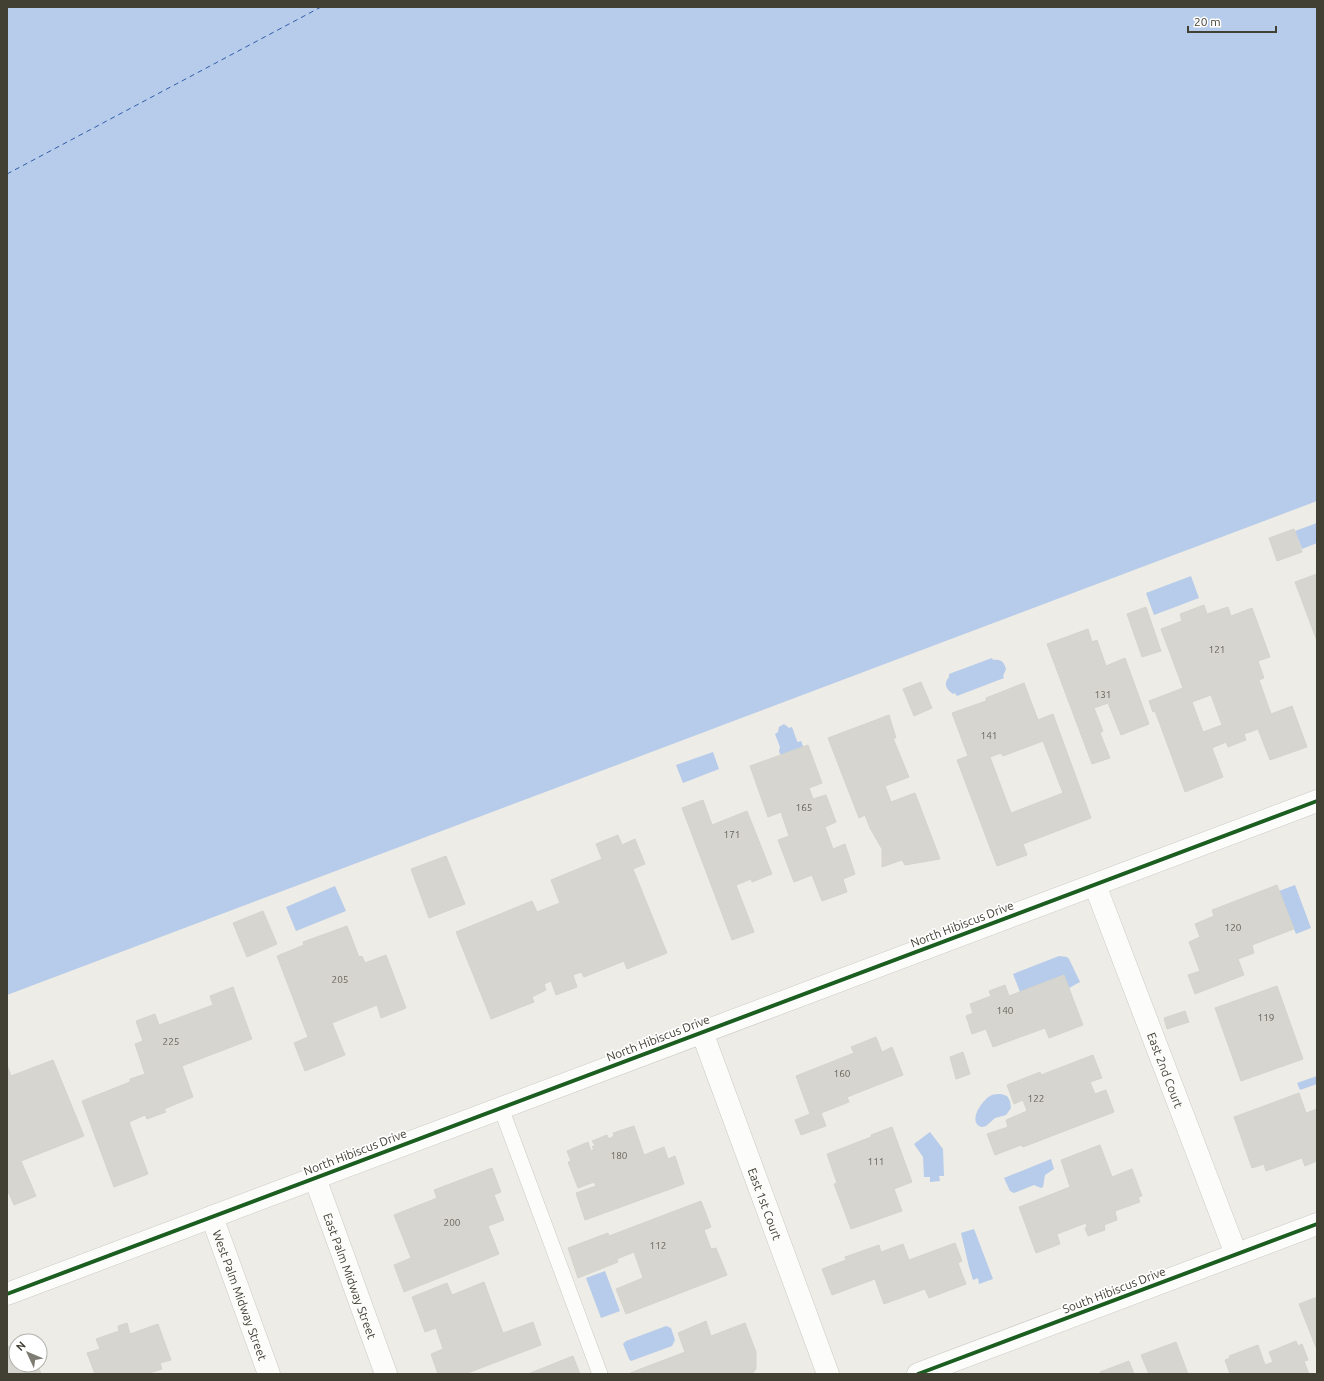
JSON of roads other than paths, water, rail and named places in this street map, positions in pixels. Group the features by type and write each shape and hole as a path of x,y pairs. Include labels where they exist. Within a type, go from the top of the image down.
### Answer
{"street":[{"name":"North Hibiscus Drive","path":"7,1294 1317,802"},
{"name":"East 2nd Court","path":"1095,885 1236,1254"},
{"name":"East 1st Court","path":"702,1032 828,1374"},
{"name":"East Palm Midway Street","path":"315,1178 386,1374"},
{"name":"West Palm Midway Street","path":"212,1217 269,1374"},
{"name":"South Hibiscus Drive","path":"918,1374 1317,1224"}],"lane":[{"path":"501,1108 600,1374"}],"water":[{"path":"7,7 1317,7 1317,501 7,995"},
{"path":"1317,523 1317,543 1302,549 1295,531"},
{"path":"1191,576 1199,598 1154,615 1146,593"},
{"path":"992,658 993,660 1000,661 1004,664 1006,669 1003,676 1004,678 957,696 947,688 946,682 949,674"},
{"path":"784,724 789,728 792,727 797,741 801,741 808,759 785,768 775,734 778,732 779,727"},
{"path":"713,752 719,769 683,783 676,765"},
{"path":"1295,885 1311,928 1296,934 1279,891"},
{"path":"335,886 346,911 296,931 286,907"},
{"path":"1059,956 1067,957 1069,959 1080,982 1069,988 1064,975 1020,992 1013,974"},
{"path":"1317,1076 1317,1084 1300,1090 1297,1083"},
{"path":"1001,1094 1007,1096 1010,1101 1011,1108 1006,1115 995,1118 986,1126 982,1127 978,1125 976,1117 982,1103 992,1095"},
{"path":"930,1132 943,1149 944,1176 939,1176 940,1181 930,1182 930,1177 924,1177 923,1157 914,1144"},
{"path":"1051,1159 1054,1169 1045,1175 1043,1187 1041,1188 1034,1185 1014,1193 1010,1191 1004,1178"},
{"path":"974,1229 993,1279 979,1284 978,1278 973,1280 961,1233"},
{"path":"605,1271 620,1311 601,1318 586,1278"},
{"path":"666,1326 671,1328 675,1340 672,1346 631,1361 629,1359 623,1344 626,1341"}]}
